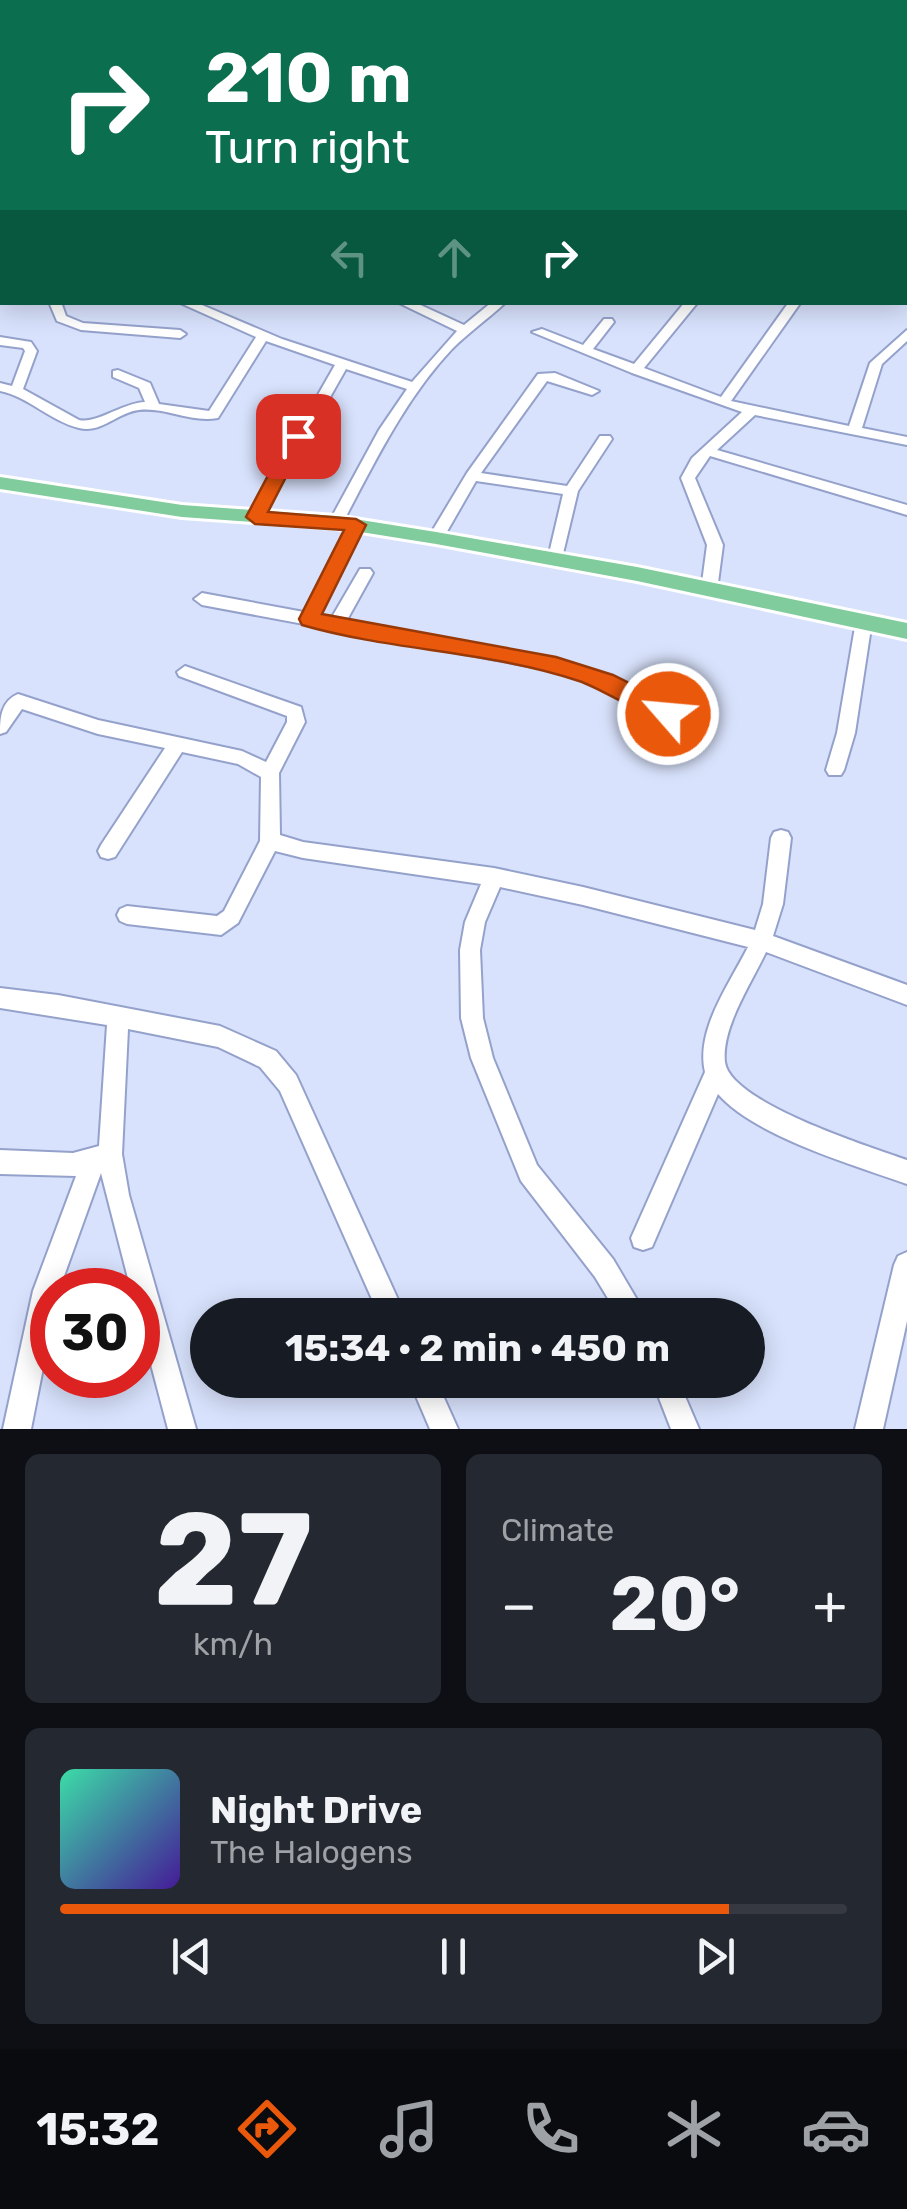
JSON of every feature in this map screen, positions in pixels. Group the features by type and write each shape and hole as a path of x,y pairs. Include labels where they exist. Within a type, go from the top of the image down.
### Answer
{"main road":[{"path":"0,482 132,504 346,523 556,558 907,631"}],"street":[{"path":"56,305 61,318 81,326 180,334"},
{"path":"191,305 262,336 413,387"},
{"path":"410,305 463,329"},
{"path":"309,619 346,523 413,387 463,329 496,305"},
{"path":"636,370 690,305"},
{"path":"723,404 793,305"},
{"path":"584,350 608,322"},
{"path":"538,332 750,412 907,441"},
{"path":"855,429 876,362 907,334"},
{"path":"118,374 144,386 153,405 164,412 213,415 262,336"},
{"path":"0,341 26,346 31,351 17,390"},
{"path":"255,517 342,364"},
{"path":"436,538 472,476 543,377 555,376 592,391"},
{"path":"0,387 17,390 86,426 124,408 153,405"},
{"path":"709,590 715,545 688,478 697,461 750,412"},
{"path":"556,558 571,491 605,439"},
{"path":"710,452 907,510"},
{"path":"472,476 571,491"},
{"path":"337,622 364,573"},
{"path":"202,599 556,665 605,681 668,714"},
{"path":"835,770 846,734 864,622"},
{"path":"127,914 220,926 231,917 270,841 270,773 296,722 295,712 185,672"},
{"path":"0,727 9,697 176,746 242,758 270,773"},
{"path":"108,851 176,746"},
{"path":"781,838 773,866 772,911 720,1028 713,1054 716,1073 725,1086 761,1112 851,1153 907,1172"},
{"path":"270,841 303,850 393,859 494,877 760,941 907,995"},
{"path":"494,877 475,922 470,950 472,1018 482,1058 529,1173 604,1268 623,1298"},
{"path":"0,998 220,1037 268,1059 288,1082 384,1298"},
{"path":"17,1429 46,1292 102,1157 118,1017"},
{"path":"643,1238 716,1073"},
{"path":"0,1162 73,1165 102,1157"},
{"path":"102,1157 117,1196 178,1428"},
{"path":"869,1429 907,1265"},
{"path":"430,1398 444,1429"},
{"path":"673,1398 685,1429"}],"route":[{"path":"298,436 255,517 356,525 309,619 556,665 605,681 668,714"}]}
